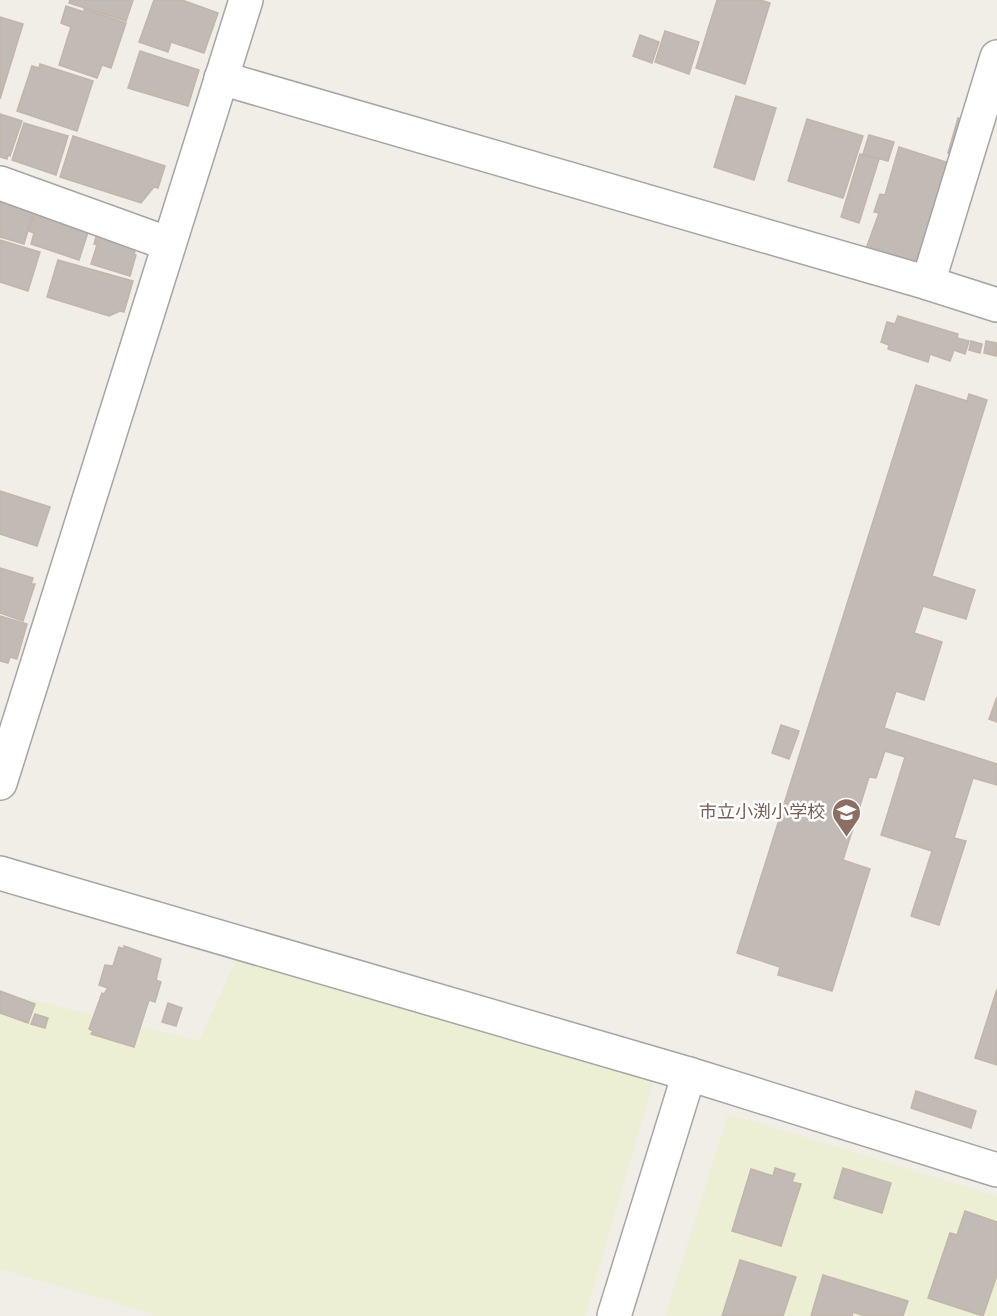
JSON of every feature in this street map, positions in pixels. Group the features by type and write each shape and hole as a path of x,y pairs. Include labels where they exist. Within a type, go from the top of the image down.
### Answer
{"street":[{"path":"0,783 246,0"},
{"path":"928,283 997,57"},
{"path":"221,78 997,305"},
{"path":"0,183 169,244"},
{"path":"0,873 689,1074 997,1170"},
{"path":"614,1316 689,1074"}],"green space":[{"path":"245,940 658,1067 585,1316 159,1316 0,1269 0,992 199,1041"},
{"path":"728,1114 997,1196 997,1316 665,1316"}],"building":[{"path":"70,0 133,0 126,21 69,3"},
{"path":"154,0 182,0 218,13 204,53 171,42 168,52 139,42"},
{"path":"717,0 760,0 770,3 745,84 696,68"},
{"path":"66,6 84,12 84,9 126,23 111,68 102,65 97,78 59,65 71,27 61,23"},
{"path":"0,17 23,24 0,99"},
{"path":"665,31 699,42 689,74 655,62"},
{"path":"640,35 659,42 652,63 633,56"},
{"path":"140,51 199,70 188,106 128,88"},
{"path":"40,64 93,81 77,131 17,111 32,66 39,68"},
{"path":"736,96 776,108 754,180 714,167"},
{"path":"0,114 22,121 7,159 0,157"},
{"path":"958,118 973,122 962,158 948,153"},
{"path":"807,119 863,136 843,198 788,181"},
{"path":"24,123 68,136 56,175 12,160"},
{"path":"869,135 894,142 888,161 863,154"},
{"path":"73,136 165,166 158,188 154,187 141,203 60,177"},
{"path":"899,147 949,163 923,248 916,262 867,246 879,213 874,212 880,194 885,195"},
{"path":"860,154 879,159 859,223 841,217"},
{"path":"0,192 36,203 24,244 0,237"},
{"path":"36,207 91,223 79,260 31,244 34,233 29,231"},
{"path":"99,227 136,248 130,276 91,264 97,245 94,244"},
{"path":"0,240 40,252 28,291 0,282"},
{"path":"58,260 133,281 124,312 120,311 109,316 47,297"},
{"path":"898,316 958,334 957,338 969,341 965,354 954,350 950,361 930,354 928,362 888,349 889,345 881,342 887,322 895,324"},
{"path":"971,341 982,344 980,353 969,350"},
{"path":"986,341 997,343 996,356 984,353"},
{"name":"市立小渕小学校","path":"916,385 967,401 969,394 987,400 932,576 975,590 966,619 923,606 914,633 942,642 924,700 896,691 884,728 997,764 997,785 973,778 954,838 966,841 939,925 911,916 932,851 881,835 905,757 885,751 876,778 869,777 843,860 870,869 832,991 778,975 780,967 737,953"},
{"path":"0,491 50,507 37,546 0,534"},
{"path":"0,568 33,578 31,584 35,584 23,621 0,613"},
{"path":"0,616 27,624 17,659 10,657 8,663 0,661"},
{"path":"997,697 997,722 989,719"},
{"path":"781,725 799,731 789,759 772,753"},
{"path":"124,946 161,959 156,980 161,982 155,1002 149,1000 134,1047 91,1034 93,1031 89,1029 102,993 104,994 108,988 99,985 105,965 113,966 119,947 124,949"},
{"path":"997,989 997,1065 975,1058"},
{"path":"0,991 35,1004 28,1023 0,1013"},
{"path":"168,1003 182,1008 176,1026 162,1022"},
{"path":"35,1014 48,1018 45,1028 31,1024"},
{"path":"916,1091 976,1111 971,1128 911,1108"},
{"path":"775,1168 795,1174 792,1182 801,1184 781,1246 732,1231 751,1169 773,1176"},
{"path":"843,1168 891,1183 882,1213 834,1198"},
{"path":"965,1211 997,1222 997,1275 983,1316 928,1298 950,1233 957,1235"},
{"path":"740,1260 796,1277 783,1316 722,1316"},
{"path":"823,1275 908,1301 903,1316 865,1316 853,1312 852,1316 811,1316"}],"place":[{"name":"市立小渕小学校","path":"846,838"}]}
